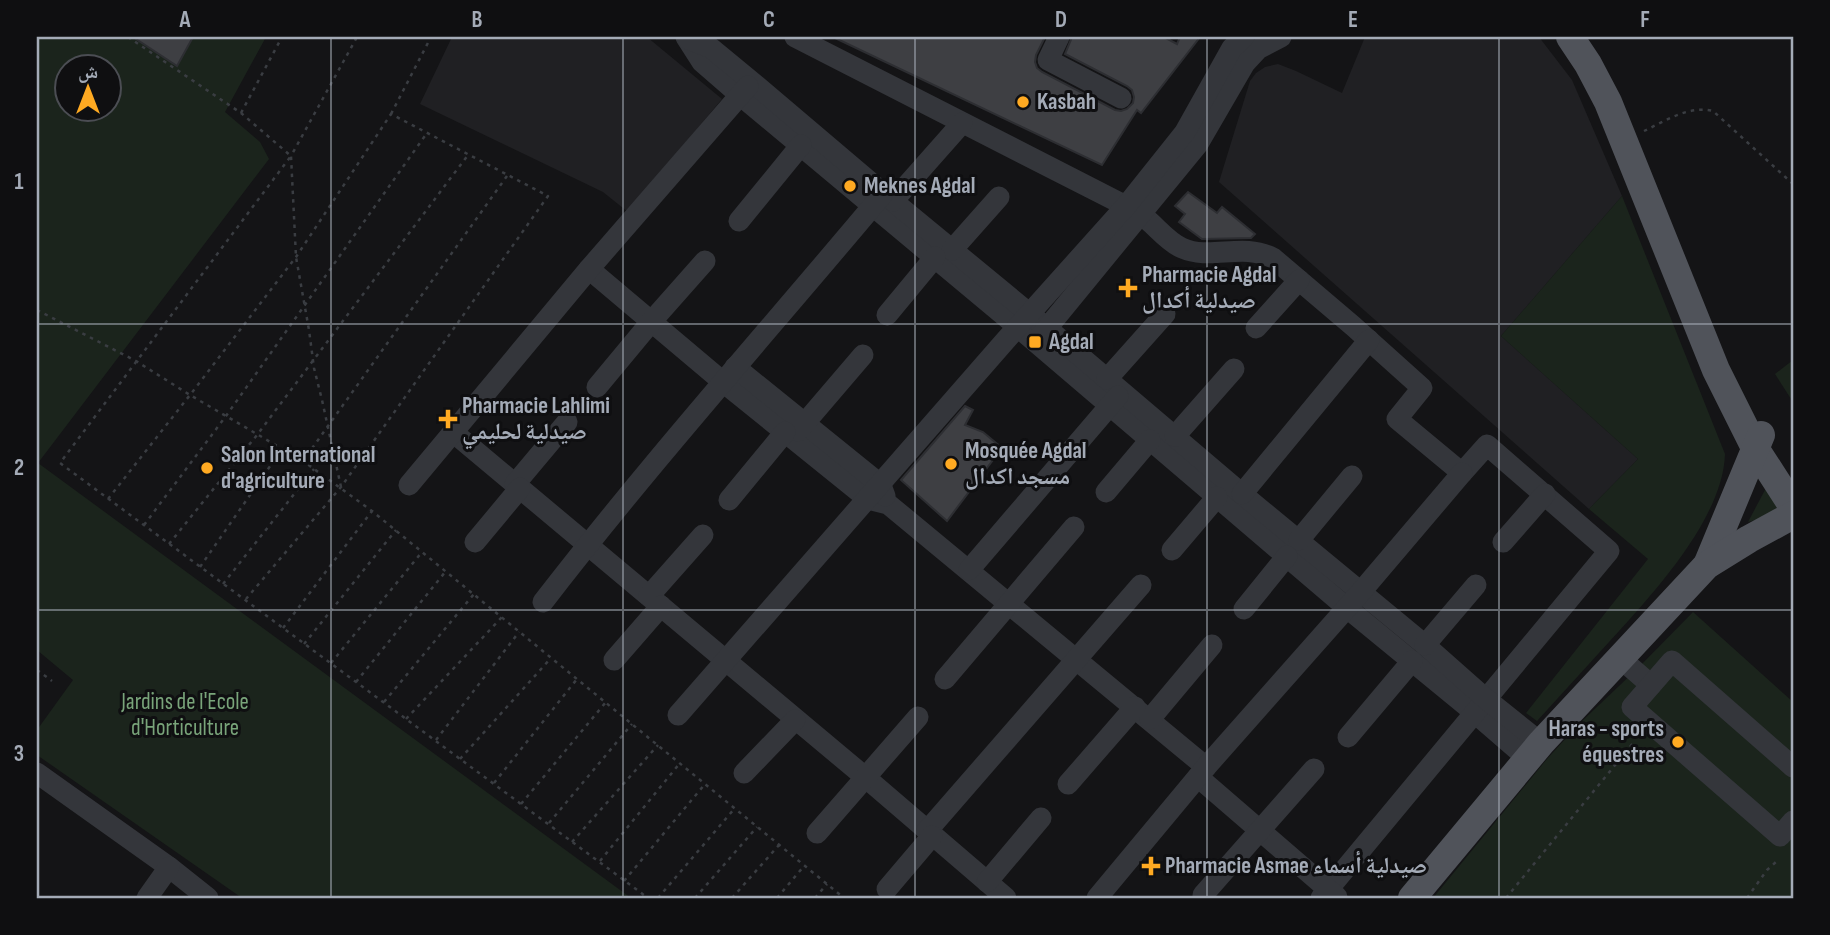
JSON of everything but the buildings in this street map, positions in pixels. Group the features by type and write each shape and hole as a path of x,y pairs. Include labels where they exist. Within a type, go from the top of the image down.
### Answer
{"main road":[{"path":"1570,37 1608,102 1716,370 1758,440 1793,507"},
{"path":"1587,37 1612,78 1637,135 1703,303 1742,393 1758,440 1793,480"},
{"path":"1707,565 1758,440"},
{"path":"1412,898 1534,751 1707,565 1793,514"},
{"path":"1749,539 1769,535 1793,537"}],"street":[{"path":"795,37 1133,210 1184,249 1211,253 1261,252 1273,258 1422,388 1397,419 1462,473"},
{"path":"1059,37 1048,60 1121,98"},
{"path":"1133,210 1185,132 1232,48 1244,37"},
{"path":"678,715 879,496 1005,341 1033,328 1133,210 1198,144 1245,62 1258,49 1280,37"},
{"path":"687,38 710,48 801,145 883,200"},
{"path":"746,88 1033,328 1113,392 1175,436 1242,494 1293,548 1534,751"},
{"path":"409,485 589,269 746,88"},
{"path":"543,603 588,544 729,374 883,200 962,124"},
{"path":"739,221 801,145"},
{"path":"887,314 999,197"},
{"path":"597,387 705,261"},
{"path":"589,269 651,322 729,374 794,431 879,496 1142,713 1202,772 1260,829 1330,895 1480,706 1609,551 1487,445 1202,772 1097,898"},
{"path":"1256,328 1298,280"},
{"path":"969,570 1113,392 1165,314"},
{"path":"1242,494 1369,340"},
{"path":"729,500 863,355"},
{"path":"1175,436 1234,369"},
{"path":"1113,392 1150,440 1217,497 1293,548"},
{"path":"475,541 567,422"},
{"path":"454,433 865,778 995,892 1041,818"},
{"path":"1106,492 1150,440"},
{"path":"1244,609 1352,476"},
{"path":"1503,541 1545,494"},
{"path":"1172,550 1217,497"},
{"path":"945,679 1074,527"},
{"path":"614,660 703,535"},
{"path":"887,889 929,833 1141,584"},
{"path":"1348,737 1476,585"},
{"path":"1068,784 1212,645"},
{"path":"1620,658 1651,685"},
{"path":"1793,767 1672,661 1632,707 1780,836 1793,821"},
{"path":"817,833 918,718"},
{"path":"744,773 795,720"},
{"path":"1203,895 1314,769"},
{"path":"37,773 208,898"},
{"path":"147,898 169,867"}],"path":[{"path":"128,37 241,113 291,156 296,257 313,361 341,487"},
{"path":"241,113 282,37"},
{"path":"356,37 291,156 60,463 648,898"},
{"path":"108,499 296,257 391,114 431,37"},
{"path":"1637,135 1690,110 1713,111 1793,184"},
{"path":"245,600 341,487 548,196 391,114"},
{"path":"144,525 226,416 427,133"},
{"path":"169,544 257,435 469,155"},
{"path":"303,461 508,175"},
{"path":"37,310 136,361 303,461 341,487 844,898"},
{"path":"201,567 282,449"},
{"path":"223,584 314,469"},
{"path":"283,628 372,511"},
{"path":"304,643 396,530"},
{"path":"331,663 422,552"},
{"path":"356,682 446,571"},
{"path":"383,703 474,594"},
{"path":"405,719 502,617"},
{"path":"435,741 519,632"},
{"path":"460,759 551,658"},
{"path":"37,670 52,681"},
{"path":"493,784 577,679"},
{"path":"521,804 606,702"},
{"path":"548,824 632,724"},
{"path":"1506,898 1634,742"},
{"path":"572,842 658,745"},
{"path":"599,862 680,763"},
{"path":"624,881 705,784"},
{"path":"657,898 734,808"},
{"path":"695,898 757,827"},
{"path":"732,898 779,845"},
{"path":"1747,898 1776,862"},
{"path":"777,898 804,866"},
{"path":"815,898 827,884"}],"shaded area":[{"path":"452,37 647,37 722,99 628,212 603,192 420,104"},
{"path":"1365,37 1539,37 1572,80 1622,196 1501,336 1638,459 1589,509 1219,182 1250,81 1256,73 1265,67 1278,64 1342,93"}],"green space":[{"name":"Jardins de I'Ecole d'Horticulture","path":"37,37 266,37 225,112 260,142 269,159 38,463 631,898 242,898 37,755 37,730 73,680 37,650"},
{"path":"1622,196 1725,454 1721,479 1699,530 1664,579 1537,721 1526,713 1648,559 1589,509 1638,459 1501,336"},
{"path":"1793,360 1793,402 1775,374"},
{"path":"1766,488 1784,513 1748,522"},
{"name":"Haras - sports équestres","path":"1693,612 1793,702 1793,898 1433,898 1547,759"}],"place":[{"name":"Kasbah","path":"1023,102"},
{"name":"Meknes Agdal","path":"850,186"},
{"name":"Pharmacie Agdal صيدلية أكدال","path":"1128,288"},
{"name":"Agdal","path":"1035,342"},
{"name":"Pharmacie Lahlimi صيدلية لحليمي","path":"448,419"},
{"name":"Mosquée Agdal مسجد اكدال","path":"951,464"},
{"name":"Salon International d'agriculture","path":"207,468"},
{"name":"Haras - sports équestres","path":"1678,742"},
{"name":"Pharmacie Asmae صيدلية أسماء","path":"1151,866"}]}
